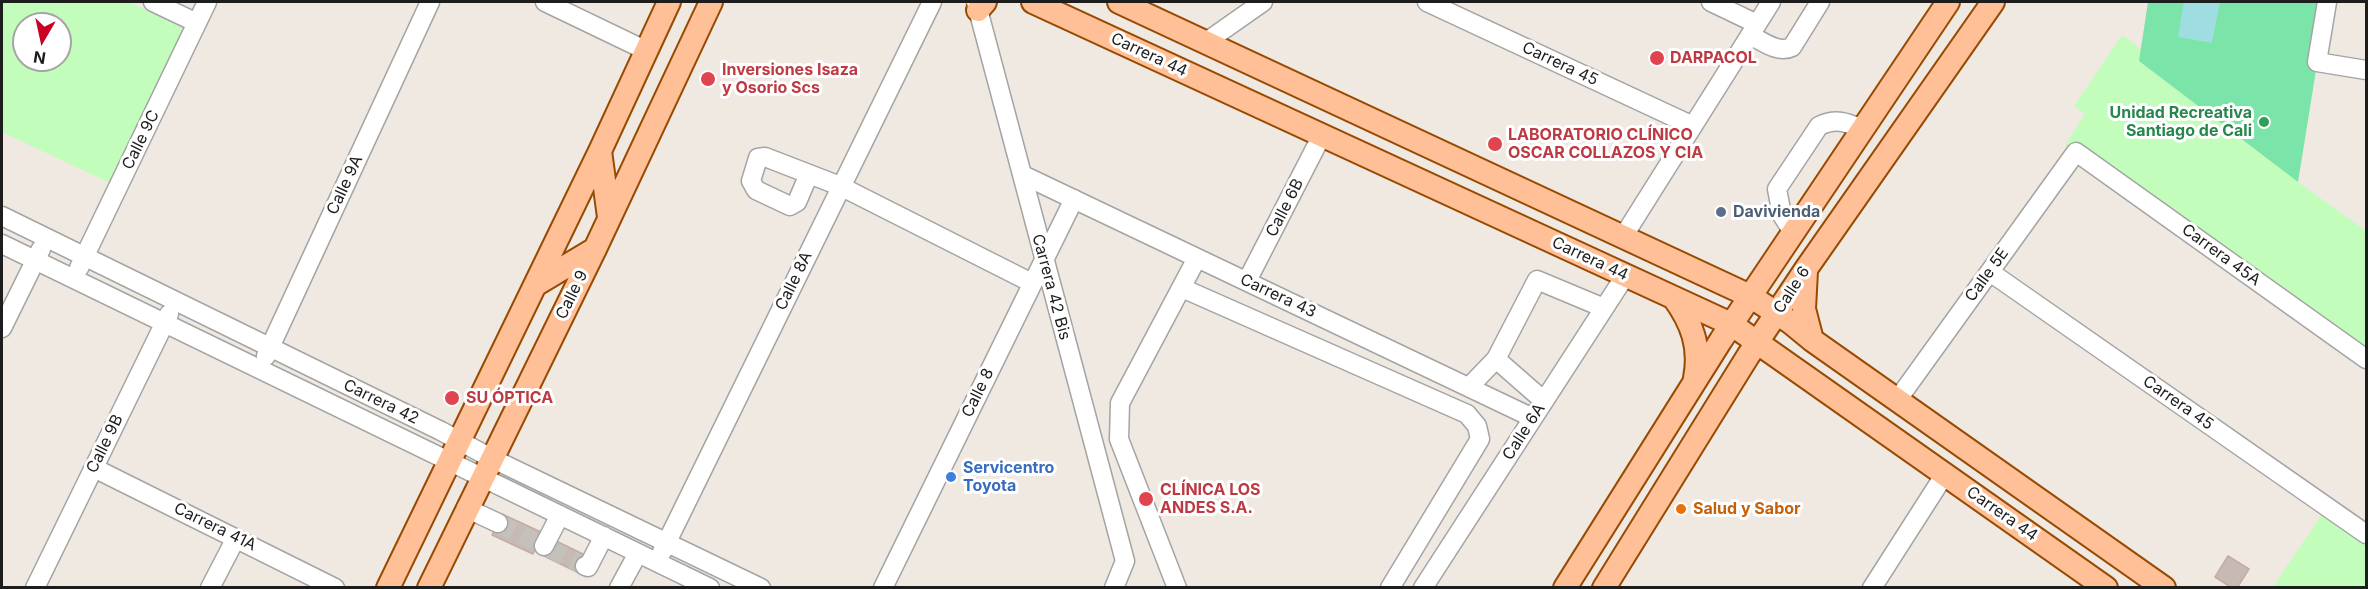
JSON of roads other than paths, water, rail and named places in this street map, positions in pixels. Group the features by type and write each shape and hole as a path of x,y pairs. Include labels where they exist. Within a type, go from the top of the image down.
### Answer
{"main road":[{"path":"388,588 600,151 669,2"},
{"name":"Calle 9","path":"429,588 486,467 595,249 711,2"},
{"name":"Carrera 44","path":"1033,2 1731,324 2106,588"},
{"name":"Calle 6","path":"1565,588 1731,324 1948,2"},
{"name":"Calle 6","path":"1604,588 1806,268 1993,2"},
{"path":"1122,3 1143,52"},
{"name":"Carrera 44","path":"1122,3 1750,296 1778,313 1812,340 2164,588"},
{"path":"1322,135 1335,123 1354,120 1395,140 1406,136"},
{"path":"600,151 609,217"},
{"path":"535,285 595,249"},
{"path":"1806,268 1804,309 1812,340"},
{"path":"1674,298 1686,315 1694,334 1697,350 1694,383"}],"street":[{"path":"153,2 197,23"},
{"name":"Calle 9C","path":"74,279 207,2"},
{"name":"Calle 9A","path":"260,369 430,2"},
{"path":"544,2 647,51"},
{"name":"Calle 8A","path":"657,562 932,2"},
{"path":"1206,42 1263,2"},
{"name":"Carrera 45","path":"1427,2 1693,126"},
{"path":"1711,2 1754,29 1780,50 1792,47 1821,2"},
{"path":"1623,237 1771,2"},
{"path":"2327,2 2317,62 2367,70"},
{"name":"Carrera 42 Bis","path":"980,4 1043,260 1125,561 1118,580"},
{"path":"1793,232 1782,214 1777,189 1819,126 1828,121 1842,121 1863,129"},
{"name":"Calle 6B","path":"1247,281 1322,135"},
{"name":"Calle 5E","path":"1898,399 2076,152"},
{"name":"Carrera 45A","path":"2076,152 2367,359"},
{"path":"808,174 840,186 1032,283"},
{"name":"Carrera 43","path":"1023,175 1533,418"},
{"name":"Calle 8","path":"883,588 1074,199"},
{"name":"Carrera 42","path":"2,216 459,440 486,467 561,515 657,562 684,582 710,588"},
{"path":"2,328 46,238"},
{"name":"Carrera 42","path":"2,244 449,461 486,467 666,542 761,588"},
{"path":"1177,588 1119,439 1120,403 1197,258"},
{"name":"Carrera 45","path":"1990,272 2367,534"},
{"name":"Calle 6A","path":"1423,588 1625,276"},
{"path":"1469,387 1496,359 1537,280 1604,308"},
{"path":"1182,288 1467,414 1477,426 1480,439 1390,588"},
{"name":"Calle 9B","path":"35,588 175,301"},
{"path":"1496,359 1536,394 1545,399"},
{"name":"Carrera 41A","path":"94,468 335,588"},
{"path":"1872,588 1945,474"},
{"path":"466,508 498,523"},
{"path":"544,546 561,515"},
{"path":"585,566 588,567 604,536"},
{"path":"210,588 236,538"},
{"path":"620,588 638,553"}],"water":[{"path":"2184,2 2220,2 2212,43 2178,37"}],"tunnel":[{"path":"498,523 538,543"},
{"path":"548,548 585,566"}],"place":[{"name":"DARPACOL","path":"1657,58"},
{"name":"Inversiones Isaza y Osorio Scs","path":"708,79"},
{"name":"Unidad Recreativa Santiago de Cali","path":"2264,122"},
{"name":"LABORATORIO CLÍNICO OSCAR COLLAZOS Y CIA","path":"1495,144"},
{"name":"Davivienda","path":"1721,212"},
{"name":"SU ÓPTICA","path":"452,398"},
{"name":"Servicentro Toyota","path":"951,477"},
{"name":"CLÍNICA LOS ANDES S.A.","path":"1146,499"},
{"name":"Salud y Sabor","path":"1681,509"}]}
